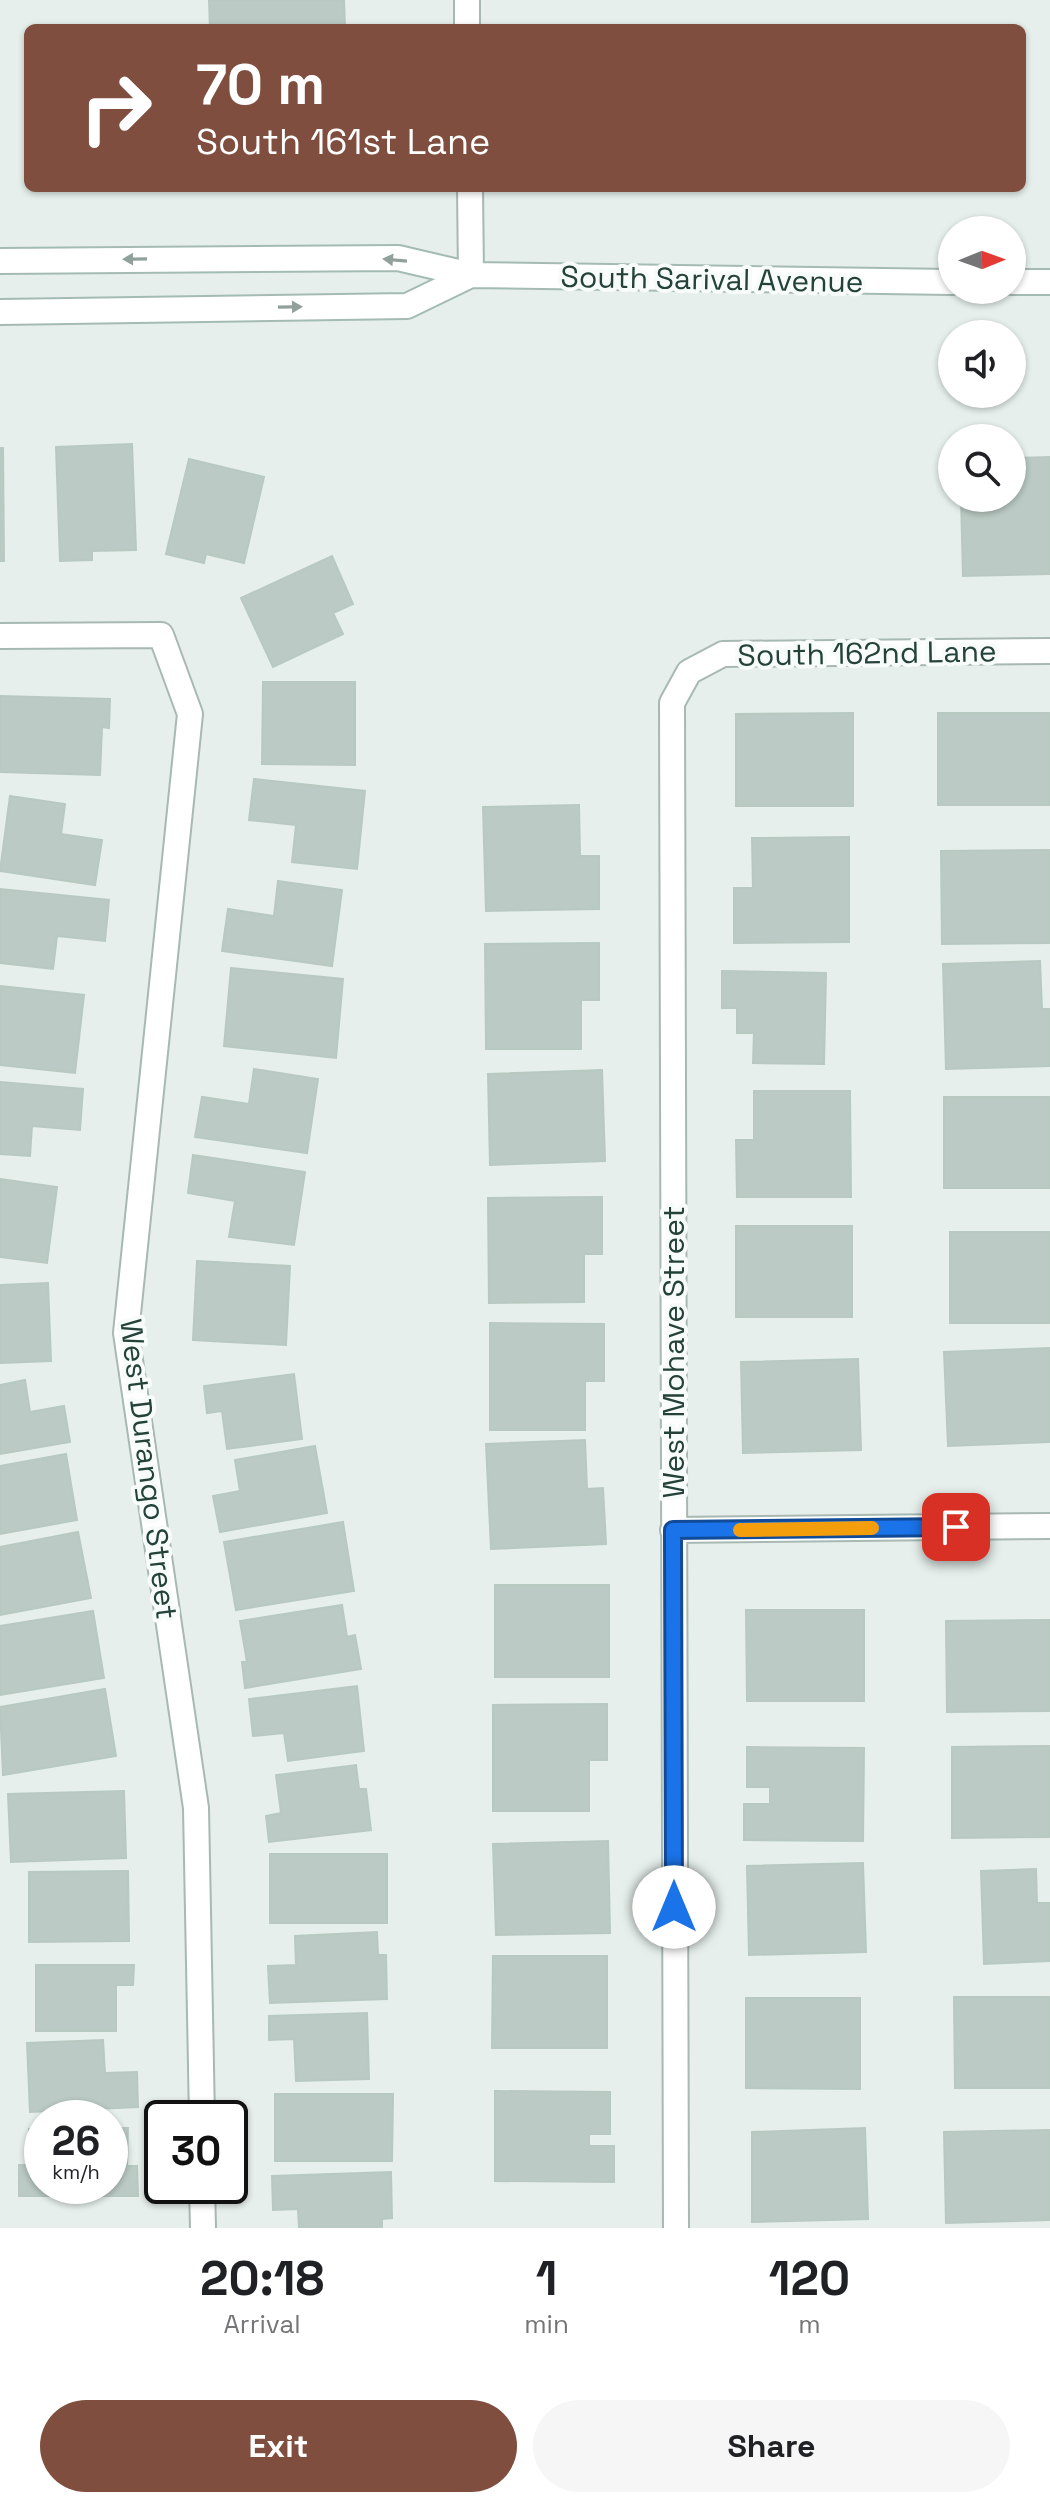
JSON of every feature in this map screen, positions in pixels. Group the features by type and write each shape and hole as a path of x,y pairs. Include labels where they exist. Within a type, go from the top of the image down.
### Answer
{"street":[{"path":"467,0 467,24"},
{"path":"470,192 471,275"},
{"name":"South Sarival Avenue","path":"0,261 398,258 471,275 938,282"},
{"name":"South Sarival Avenue","path":"0,312 407,306 471,275"},
{"path":"1026,282 1050,282"},
{"name":"West Durango Street","path":"0,636 161,635 190,714 126,1333 196,1808 202,2100"},
{"name":"South 162nd Lane","path":"689,672 723,654 1050,651"},
{"name":"West Mohave Street","path":"676,2228 672,703 689,672"},
{"path":"673,1530 1050,1526"},
{"path":"202,2204 203,2228"}],"building":[{"path":"209,0 344,0 345,24 210,24"},
{"path":"132,444 136,550 92,551 92,560 60,561 56,447"},
{"path":"0,448 3,448 4,561 0,561"},
{"path":"1050,457 1050,574 963,576 961,512 1026,512 1026,458"},
{"path":"189,459 264,477 244,563 206,554 204,563 166,554"},
{"path":"332,556 353,604 333,613 343,634 273,667 241,598"},
{"path":"263,682 355,682 355,765 262,764"},
{"path":"0,696 110,699 109,728 102,727 100,775 0,772"},
{"path":"853,713 853,806 736,806 736,714"},
{"path":"938,713 1050,713 1050,805 938,805"},
{"path":"254,779 365,791 357,869 292,862 296,825 249,820"},
{"path":"10,796 65,804 61,834 102,840 95,885 0,871"},
{"path":"579,805 580,856 599,856 599,909 486,911 483,807"},
{"path":"849,837 849,942 734,943 734,888 753,888 752,838"},
{"path":"1050,850 1050,943 942,944 941,851"},
{"path":"278,881 342,890 332,966 222,951 228,909 274,916"},
{"path":"0,889 109,900 105,941 57,936 53,969 0,963"},
{"path":"599,943 599,1000 581,1000 581,1049 486,1049 485,944"},
{"path":"1040,961 1042,1009 1050,1009 1050,1066 946,1069 943,964"},
{"path":"231,968 343,979 336,1058 224,1046"},
{"path":"722,971 826,973 824,1064 753,1063 754,1033 737,1033 737,1008 722,1008"},
{"path":"0,986 84,995 75,1073 0,1065"},
{"path":"254,1069 318,1079 307,1153 195,1137 202,1097 249,1104"},
{"path":"602,1070 605,1161 490,1165 488,1074"},
{"path":"0,1082 83,1089 80,1130 32,1126 30,1156 0,1154"},
{"path":"754,1091 850,1091 851,1197 737,1197 736,1140 754,1140"},
{"path":"944,1097 1050,1097 1050,1188 944,1188"},
{"path":"193,1155 305,1172 294,1245 229,1237 235,1201 188,1193"},
{"path":"0,1179 57,1187 47,1263 0,1257"},
{"path":"602,1197 602,1254 584,1254 584,1302 489,1303 488,1198"},
{"path":"736,1226 852,1226 852,1317 736,1317"},
{"path":"950,1232 1050,1232 1050,1323 950,1323"},
{"path":"197,1261 290,1266 286,1345 193,1340"},
{"path":"48,1283 51,1361 0,1363 0,1285"},
{"path":"490,1323 604,1324 604,1381 585,1381 585,1430 490,1430"},
{"path":"1050,1348 1050,1442 948,1446 944,1352"},
{"path":"858,1359 861,1450 743,1453 741,1362"},
{"path":"294,1374 302,1439 227,1449 222,1411 207,1413 204,1386"},
{"path":"25,1380 30,1412 64,1406 70,1442 0,1454 0,1385"},
{"path":"585,1440 587,1489 603,1488 606,1544 491,1549 486,1444"},
{"path":"315,1446 327,1513 220,1532 213,1496 240,1491 235,1460"},
{"path":"66,1454 77,1520 0,1534 0,1466"},
{"path":"343,1522 354,1591 236,1610 224,1542"},
{"path":"78,1532 91,1598 0,1615 0,1547"},
{"path":"495,1585 609,1585 609,1677 495,1677"},
{"path":"342,1605 347,1637 355,1635 361,1669 245,1688 242,1662 247,1662 240,1621"},
{"path":"746,1610 864,1610 864,1701 747,1701"},
{"path":"93,1611 104,1678 0,1695 0,1626"},
{"path":"1050,1620 1050,1711 947,1712 946,1621"},
{"path":"357,1686 364,1751 288,1761 284,1733 253,1736 249,1699"},
{"path":"105,1689 116,1756 3,1775 0,1707"},
{"path":"607,1704 607,1760 589,1760 589,1811 493,1811 493,1705"},
{"path":"1050,1746 1050,1837 952,1838 952,1747"},
{"path":"747,1747 864,1748 863,1841 744,1840 744,1804 770,1804 770,1787 747,1787"},
{"path":"356,1765 359,1789 366,1789 371,1830 269,1842 266,1816 281,1813 276,1775"},
{"path":"124,1791 126,1858 11,1862 8,1794"},
{"path":"608,1841 610,1933 496,1935 493,1844"},
{"path":"270,1854 387,1854 387,1923 270,1923"},
{"path":"863,1863 866,1952 749,1955 747,1866"},
{"path":"1036,1869 1037,1903 1050,1903 1050,1961 984,1964 981,1871"},
{"path":"128,1871 129,1941 29,1942 29,1872"},
{"path":"377,1932 378,1955 386,1955 387,1999 270,2003 268,1966 296,1965 295,1936"},
{"path":"493,1956 607,1956 607,2048 492,2048"},
{"path":"36,1965 134,1965 133,1985 116,1985 116,2031 36,2031"},
{"path":"954,1997 1050,1997 1050,2088 955,2088"},
{"path":"746,1998 860,1998 860,2089 746,2088"},
{"path":"367,2013 369,2079 296,2081 294,2039 269,2040 269,2016"},
{"path":"103,2040 105,2073 137,2072 138,2107 128,2107 128,2100 29,2100 27,2043"},
{"path":"495,2091 610,2092 610,2134 589,2134 589,2146 614,2146 614,2182 495,2181"},
{"path":"275,2094 393,2094 392,2161 275,2161"},
{"path":"865,2128 868,2219 752,2222 752,2132"},
{"path":"1050,2130 1050,2220 946,2223 944,2132"},
{"path":"19,2165 24,2165 24,2196 19,2196"},
{"path":"128,2166 137,2166 138,2196 128,2196"},
{"path":"391,2172 392,2218 382,2219 382,2228 299,2228 298,2209 273,2210 272,2176"}],"slow traffic":[{"path":"740,1530 872,1528"}],"route":[{"path":"674,1907 673,1530 956,1527"}]}
